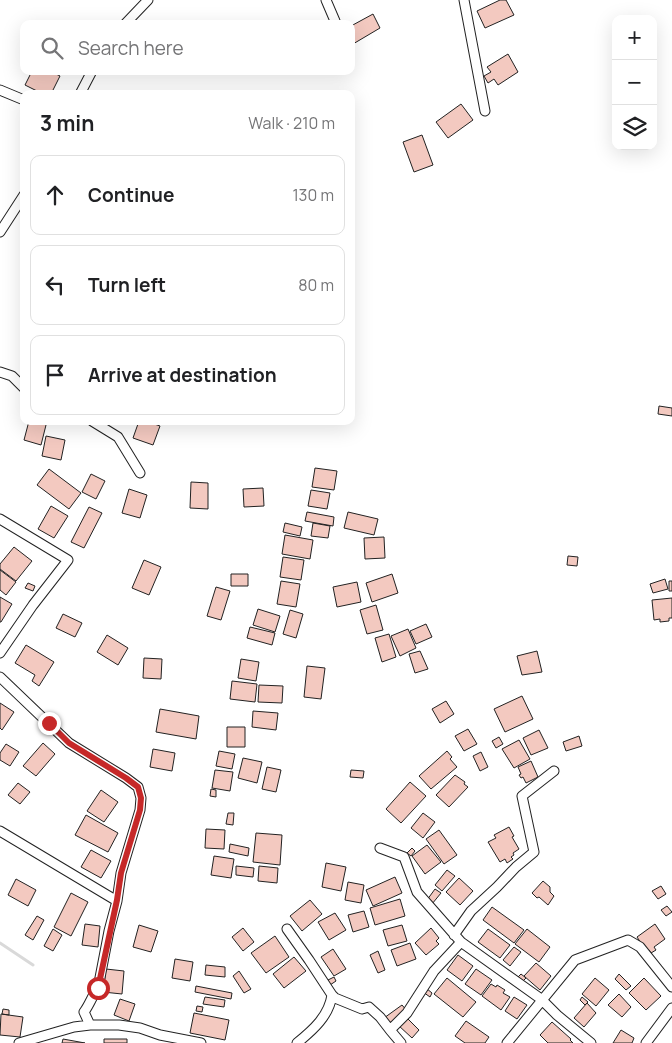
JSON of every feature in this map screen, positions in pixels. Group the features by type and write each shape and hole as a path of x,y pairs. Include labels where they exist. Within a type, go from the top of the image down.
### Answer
{"street":[{"path":"129,20 148,0"},
{"path":"326,0 333,20"},
{"path":"464,0 485,111"},
{"path":"82,90 90,75"},
{"path":"0,90 20,98"},
{"path":"0,232 20,201"},
{"path":"0,372 12,376 20,384"},
{"path":"98,425 118,438 140,473"},
{"path":"0,519 68,560 33,605 0,653"},
{"path":"0,677 69,743 138,787 141,798 140,810 121,873 98,988 92,995 91,1002 84,1012 90,1025"},
{"path":"454,934 471,911 516,866 534,852 522,796 554,772"},
{"path":"0,831 117,900"},
{"path":"380,848 404,857 417,892 461,942 541,999 591,1043"},
{"path":"286,929 310,960 332,995 362,1009 369,1007 380,1017 401,1043"},
{"path":"506,1043 575,960 628,940 640,947 672,987"},
{"path":"390,1030 407,1014 434,971 461,942"},
{"path":"297,1043 318,1024 326,1013 332,995"},
{"path":"646,1043 670,1015"},
{"path":"19,1043 74,1027 90,1025 140,1028 160,1039 200,1043"}],"building":[{"path":"500,0 506,0 514,15 485,28 477,11"},
{"path":"373,14 380,28 355,43 355,24"},
{"path":"508,54 518,72 498,85 494,79 488,83 484,76 491,72 487,67"},
{"path":"30,75 60,76 53,90 35,90 25,85"},
{"path":"461,104 473,120 448,138 436,122"},
{"path":"422,135 433,165 414,172 403,142"},
{"path":"659,406 672,408 672,416 658,414"},
{"path":"28,425 46,425 41,445 24,440"},
{"path":"138,425 160,426 153,445 133,438"},
{"path":"46,436 65,440 61,460 42,456"},
{"path":"315,468 337,471 334,490 312,487"},
{"path":"49,469 81,493 69,509 37,485"},
{"path":"91,474 105,481 96,499 82,492"},
{"path":"191,482 208,483 208,509 190,508"},
{"path":"263,488 264,506 244,507 243,489"},
{"path":"129,489 147,495 140,518 122,513"},
{"path":"311,490 330,493 327,509 308,506"},
{"path":"51,506 68,516 54,538 38,529"},
{"path":"89,507 102,513 84,548 71,542"},
{"path":"307,512 334,517 333,526 305,521"},
{"path":"348,512 378,519 374,535 344,528"},
{"path":"285,523 302,527 300,536 283,532"},
{"path":"313,523 330,526 328,538 311,536"},
{"path":"285,535 313,540 310,559 282,554"},
{"path":"384,537 385,558 365,559 364,538"},
{"path":"14,547 32,561 16,581 0,569 0,564"},
{"path":"568,556 578,557 577,566 567,565"},
{"path":"283,557 304,560 301,580 280,577"},
{"path":"144,560 161,567 149,595 132,588"},
{"path":"0,570 16,582 6,595 0,590"},
{"path":"231,574 248,574 248,586 231,586"},
{"path":"392,574 398,593 372,602 366,583"},
{"path":"665,579 668,589 653,593 650,584"},
{"path":"281,581 300,584 296,607 277,604"},
{"path":"669,581 672,581 672,591 669,591"},
{"path":"357,582 361,602 337,607 333,587"},
{"path":"28,583 35,586 33,591 25,588"},
{"path":"216,587 230,591 221,620 207,616"},
{"path":"0,597 12,604 1,622 0,622"},
{"path":"672,598 672,618 669,618 669,621 660,622 660,619 654,620 652,600"},
{"path":"376,605 383,630 367,634 360,610"},
{"path":"258,609 280,616 275,632 253,625"},
{"path":"290,610 303,614 296,638 283,634"},
{"path":"63,614 82,623 75,637 56,628"},
{"path":"426,624 432,637 416,644 410,631"},
{"path":"250,627 275,633 272,645 247,638"},
{"path":"408,629 416,648 400,656 391,636"},
{"path":"389,634 396,657 382,662 375,638"},
{"path":"107,635 128,648 118,665 97,652"},
{"path":"26,645 54,662 39,686 32,681 35,675 15,663"},
{"path":"420,651 428,669 415,673 409,654"},
{"path":"537,651 542,672 522,675 517,656"},
{"path":"144,658 162,659 161,679 143,678"},
{"path":"241,659 259,662 256,681 238,678"},
{"path":"307,666 325,668 321,699 304,697"},
{"path":"232,681 257,684 255,702 230,699"},
{"path":"259,685 283,686 282,703 258,702"},
{"path":"522,696 533,719 505,732 494,709"},
{"path":"446,701 454,714 440,723 432,709"},
{"path":"0,703 14,712 2,730 0,728"},
{"path":"160,709 199,716 196,739 156,732"},
{"path":"253,711 278,713 276,730 252,727"},
{"path":"227,727 245,727 245,747 227,747"},
{"path":"468,729 477,744 464,751 455,736"},
{"path":"539,730 548,748 531,755 523,738"},
{"path":"579,736 582,746 566,751 563,742"},
{"path":"499,737 503,744 496,748 492,741"},
{"path":"519,740 530,759 514,768 502,749"},
{"path":"43,743 55,754 36,776 23,766"},
{"path":"6,744 19,752 10,766 0,760 0,753"},
{"path":"153,749 175,753 172,771 150,767"},
{"path":"219,751 235,754 232,769 216,766"},
{"path":"447,751 452,757 450,759 457,767 431,789 419,776"},
{"path":"481,752 488,767 480,771 473,756"},
{"path":"243,758 262,762 257,783 238,778"},
{"path":"531,761 538,777 526,783 523,777 521,778 519,775 521,774 518,767"},
{"path":"267,767 281,770 276,792 262,789"},
{"path":"215,770 233,772 230,791 212,788"},
{"path":"351,770 364,771 363,778 350,777"},
{"path":"455,775 465,782 464,784 468,787 449,807 436,795"},
{"path":"410,782 426,796 401,823 386,809"},
{"path":"18,783 30,792 20,804 8,795"},
{"path":"211,789 216,790 216,797 210,796"},
{"path":"101,790 118,802 104,822 87,811"},
{"path":"228,813 234,813 233,825 226,824"},
{"path":"423,813 435,822 423,838 411,828"},
{"path":"86,815 118,833 108,852 75,835"},
{"path":"509,827 519,849 513,853 514,855 511,857 513,859 507,863 505,859 500,862 488,842 496,838 494,835"},
{"path":"206,829 225,830 224,849 205,848"},
{"path":"439,830 457,855 444,864 426,839"},
{"path":"256,833 282,835 280,865 253,862"},
{"path":"230,844 249,848 248,856 229,852"},
{"path":"427,845 441,862 425,874 412,856"},
{"path":"412,848 415,851 411,856 407,853"},
{"path":"91,850 111,861 101,878 81,867"},
{"path":"214,856 234,859 231,878 211,875"},
{"path":"326,863 346,867 341,891 322,887"},
{"path":"236,866 254,868 253,877 236,875"},
{"path":"259,866 278,868 277,883 258,881"},
{"path":"447,870 455,876 442,891 435,885"},
{"path":"395,877 402,893 373,906 366,890"},
{"path":"459,878 473,891 460,905 446,892"},
{"path":"16,879 36,890 28,906 8,895"},
{"path":"543,881 550,887 550,892 554,896 548,905 532,893"},
{"path":"348,882 364,885 361,903 345,900"},
{"path":"661,886 666,894 658,899 652,891"},
{"path":"435,889 441,893 432,904 427,900"},
{"path":"71,893 88,902 71,936 54,927"},
{"path":"400,899 405,916 375,925 370,908"},
{"path":"310,900 322,914 302,931 290,916"},
{"path":"667,906 672,912 666,916 661,910"},
{"path":"492,907 524,930 514,943 483,920"},
{"path":"364,911 369,927 353,932 348,915"},
{"path":"335,913 346,930 329,940 318,922"},
{"path":"37,916 44,920 33,940 25,935"},
{"path":"85,924 100,926 98,947 82,945"},
{"path":"655,924 665,939 654,947 656,950 651,953 649,950 647,952 637,937"},
{"path":"139,925 158,931 151,952 133,947"},
{"path":"402,925 407,941 388,946 383,930"},
{"path":"243,928 254,942 243,951 232,937"},
{"path":"431,928 439,938 436,941 439,944 426,955 415,943"},
{"path":"53,929 62,935 53,951 44,946"},
{"path":"488,929 510,945 500,958 478,942"},
{"path":"527,929 550,947 539,962 515,944"},
{"path":"275,936 289,957 266,973 251,953"},
{"path":"410,943 416,959 397,966 391,950"},
{"path":"514,947 521,952 510,966 503,960"},
{"path":"333,949 346,969 334,976 321,957"},
{"path":"378,951 385,970 378,973 370,955"},
{"path":"458,955 473,966 462,981 447,970"},
{"path":"294,957 306,971 284,988 273,974"},
{"path":"175,959 193,962 190,981 172,978"},
{"path":"536,963 551,976 540,990 524,976"},
{"path":"206,965 225,967 225,977 205,975"},
{"path":"106,969 124,971 122,994 103,992"},
{"path":"476,969 492,980 481,995 465,984"},
{"path":"239,971 251,989 244,993 233,976"},
{"path":"521,974 526,978 521,983 516,979"},
{"path":"619,974 631,986 626,990 615,979"},
{"path":"334,977 336,981 330,985 328,980"},
{"path":"447,978 476,1002 463,1017 434,994"},
{"path":"595,978 609,990 596,1006 582,994"},
{"path":"644,978 661,996 646,1010 629,993"},
{"path":"491,984 505,990 503,993 510,997 501,1010 482,996"},
{"path":"196,986 232,993 231,999 195,992"},
{"path":"426,988 432,993 430,997 423,992"},
{"path":"619,994 631,1007 622,1017 608,1005"},
{"path":"205,997 225,1000 224,1007 203,1004"},
{"path":"514,997 527,1005 517,1019 505,1011"},
{"path":"582,997 588,1002 585,1005 580,1000"},
{"path":"120,999 135,1004 129,1021 114,1015"},
{"path":"587,1003 596,1013 584,1027 574,1018"},
{"path":"402,1005 407,1011 389,1024 384,1018"},
{"path":"197,1006 203,1007 202,1012 196,1011"},
{"path":"3,1009 9,1010 9,1015 2,1014"},
{"path":"194,1013 229,1020 225,1040 190,1033"},
{"path":"1,1014 23,1017 20,1037 0,1035"},
{"path":"406,1017 419,1030 412,1038 398,1025"},
{"path":"466,1021 489,1037 485,1043 465,1043 455,1036"},
{"path":"552,1022 573,1043 548,1043 540,1035"},
{"path":"621,1030 634,1038 632,1043 613,1043"},
{"path":"63,1039 85,1043 62,1043"},
{"path":"104,1039 127,1039 127,1043 104,1043"}],"waterway":[{"path":"0,943 33,965"}],"route":[{"path":"49,723 69,743 138,787 141,798 140,810 121,873 98,988"}]}
